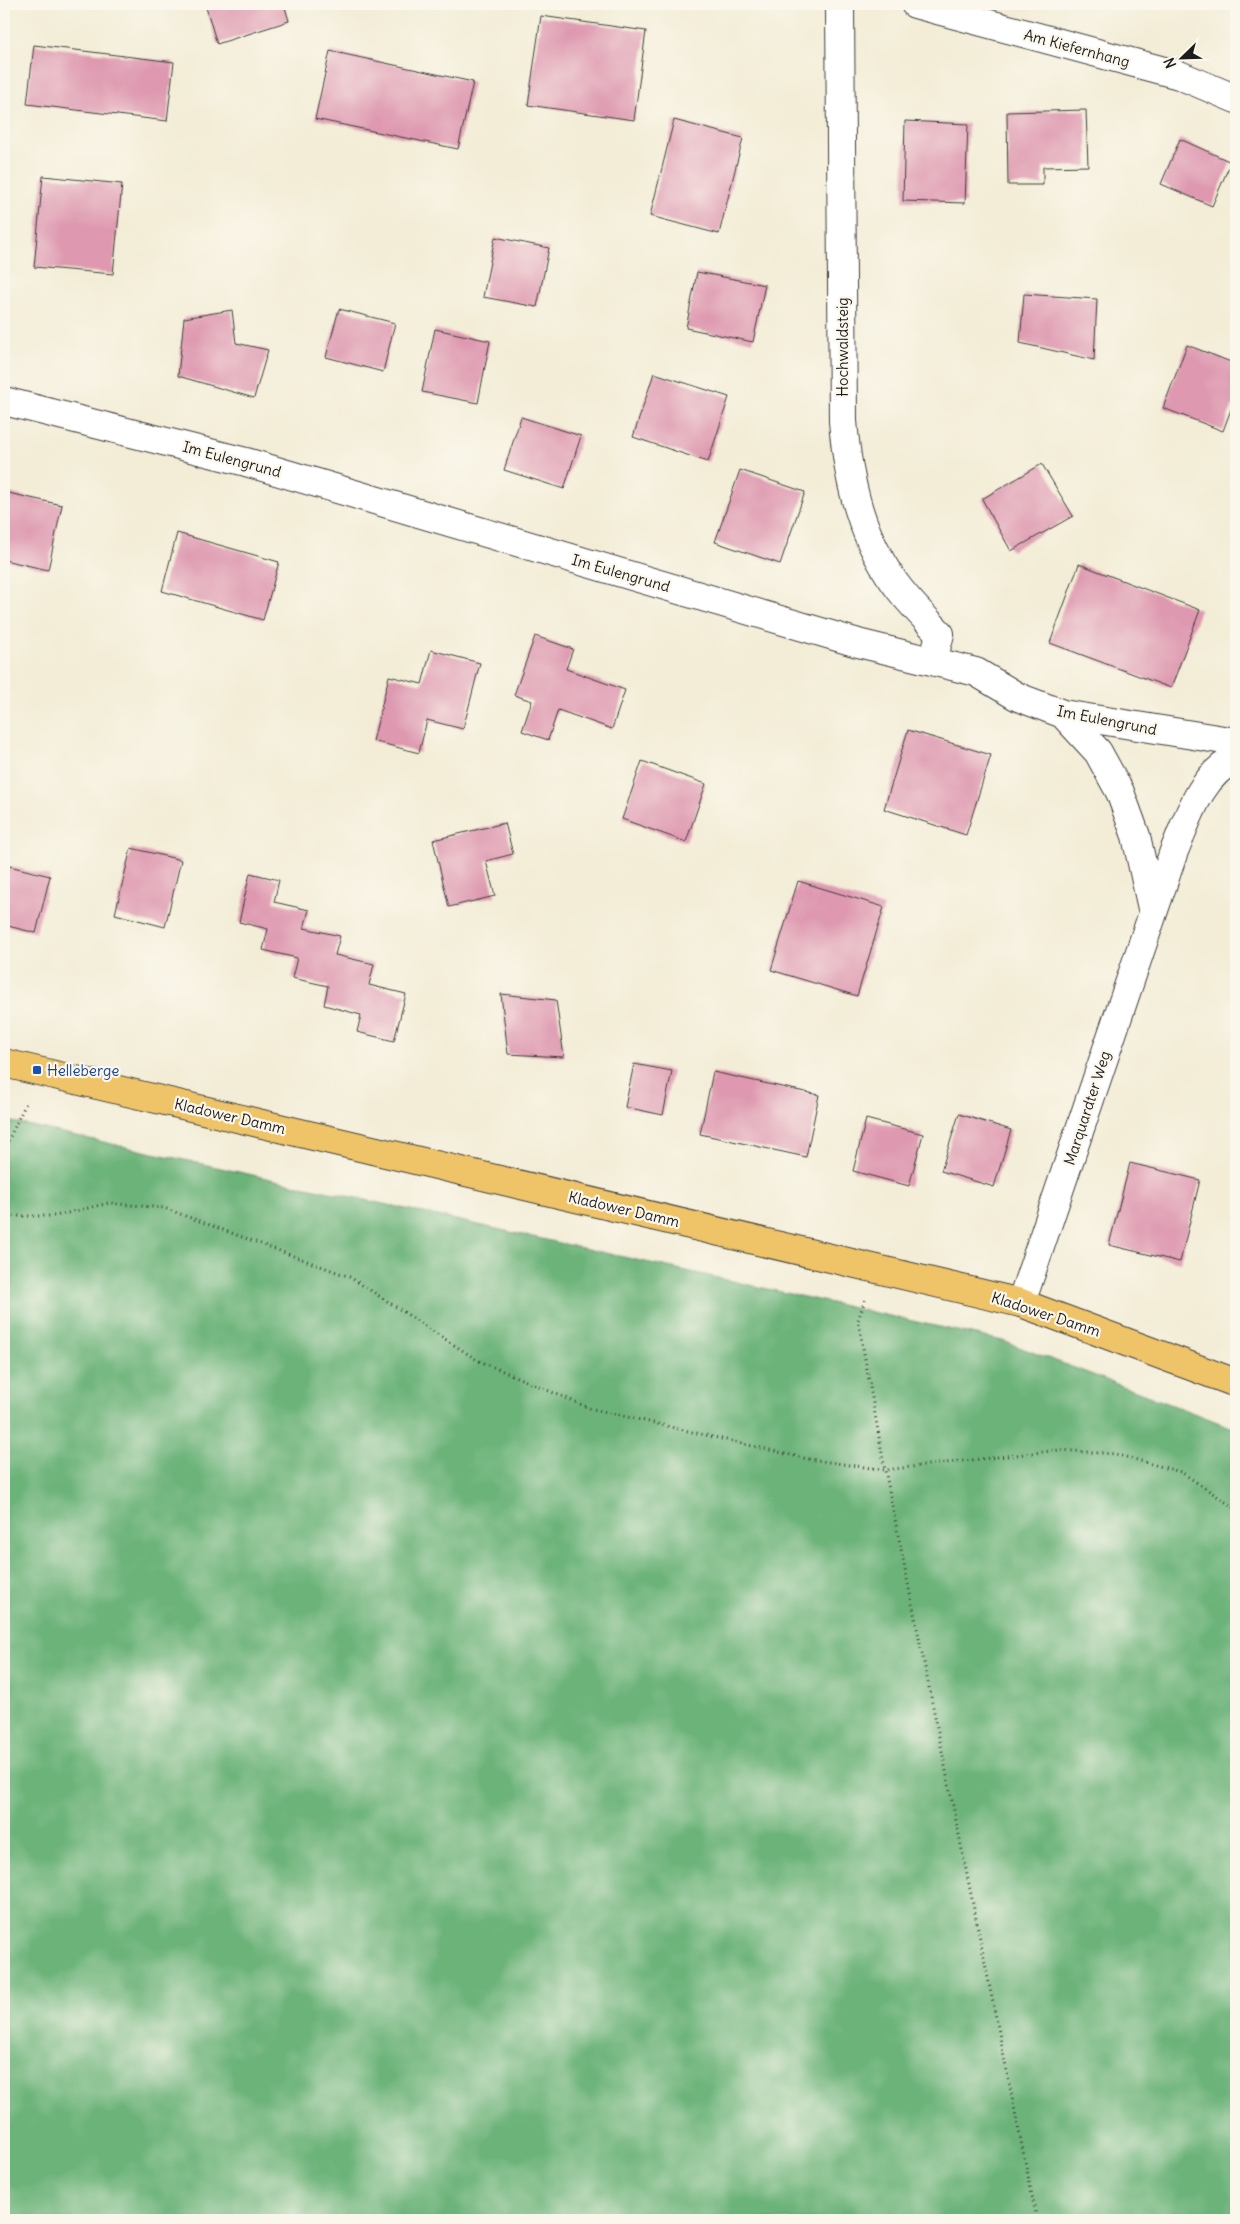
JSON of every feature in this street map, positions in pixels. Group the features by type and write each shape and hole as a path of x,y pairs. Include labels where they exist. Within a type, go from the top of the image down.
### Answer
{"main road":[{"name":"Kladower Damm","path":"4,1063 1021,1302 1236,1383"}],"street":[{"name":"Hochwaldsteig","path":"840,4 843,421 846,460 856,504 873,547 901,591 940,634 933,661"},
{"name":"Am Kiefernhang","path":"915,4 1180,75 1236,99"},
{"name":"Im Eulengrund","path":"4,401 246,462 848,640 976,672 1018,696 1063,714 1236,742"},
{"path":"1063,714 1098,752 1120,792 1136,836 1153,914"},
{"name":"Marquardter Weg","path":"1021,1302 1174,851 1204,783 1223,765 1236,758"}],"path":[{"path":"4,1144 8,1141 42,1071"},
{"path":"4,1212 13,1216 55,1216 109,1203 164,1208 350,1277 477,1360 589,1408 808,1459 885,1470 1059,1450 1115,1454 1181,1472 1236,1509"},
{"path":"877,1268 858,1320 885,1470 1037,2220"}],"green space":[{"path":"4,1120 1003,1341 1236,1429 1236,2220 4,2220"}],"building":[{"path":"205,4 284,4 289,21 217,44"},
{"path":"541,16 646,31 634,120 528,105"},
{"path":"34,45 174,62 167,121 27,104"},
{"path":"330,51 473,82 458,149 315,119"},
{"path":"1086,110 1088,166 1043,167 1043,185 1008,185 1007,112"},
{"path":"674,120 743,138 719,234 650,216"},
{"path":"905,121 968,124 965,203 903,201"},
{"path":"1180,139 1231,162 1212,206 1161,184"},
{"path":"43,176 122,184 113,274 34,267"},
{"path":"495,237 549,248 537,307 483,297"},
{"path":"697,272 765,285 753,342 686,328"},
{"path":"1024,294 1097,299 1094,360 1020,343"},
{"path":"339,309 395,323 383,372 326,357"},
{"path":"232,310 236,343 268,350 254,398 178,376 184,318"},
{"path":"435,329 490,341 478,403 422,392"},
{"path":"1187,345 1236,364 1236,396 1223,431 1163,408"},
{"path":"654,373 729,397 708,462 633,437"},
{"path":"521,417 581,436 564,489 504,470"},
{"path":"1042,464 1073,516 1011,551 982,499"},
{"path":"740,470 805,492 780,564 715,542"},
{"path":"4,492 62,505 48,570 4,560"},
{"path":"177,533 279,562 263,620 162,591"},
{"path":"1079,564 1200,610 1171,688 1050,643"},
{"path":"535,636 573,649 566,669 625,690 612,729 558,710 548,740 522,731 532,701 514,695"},
{"path":"431,650 480,663 463,729 427,720 419,753 373,741 389,676 422,684"},
{"path":"908,730 991,755 966,835 884,809"},
{"path":"642,761 706,784 686,842 622,819"},
{"path":"505,823 513,854 486,861 495,896 449,907 433,840"},
{"path":"131,848 181,860 165,927 115,914"},
{"path":"5,865 50,876 36,933 4,925"},
{"path":"250,873 279,880 274,902 309,910 304,928 340,936 335,955 374,964 369,985 406,994 394,1041 357,1032 361,1015 324,1005 328,986 292,978 297,958 263,950 268,929 239,922"},
{"path":"798,881 884,907 857,996 771,970"},
{"path":"501,994 556,1000 564,1057 508,1054"},
{"path":"634,1064 672,1071 663,1115 625,1107"},
{"path":"713,1072 819,1095 806,1157 700,1134"},
{"path":"959,1114 1011,1130 994,1187 941,1171"},
{"path":"866,1119 923,1134 909,1186 853,1171"},
{"path":"1130,1163 1200,1180 1180,1262 1109,1245"}],"place":[{"name":"Helleberge","path":"37,1070"}]}
